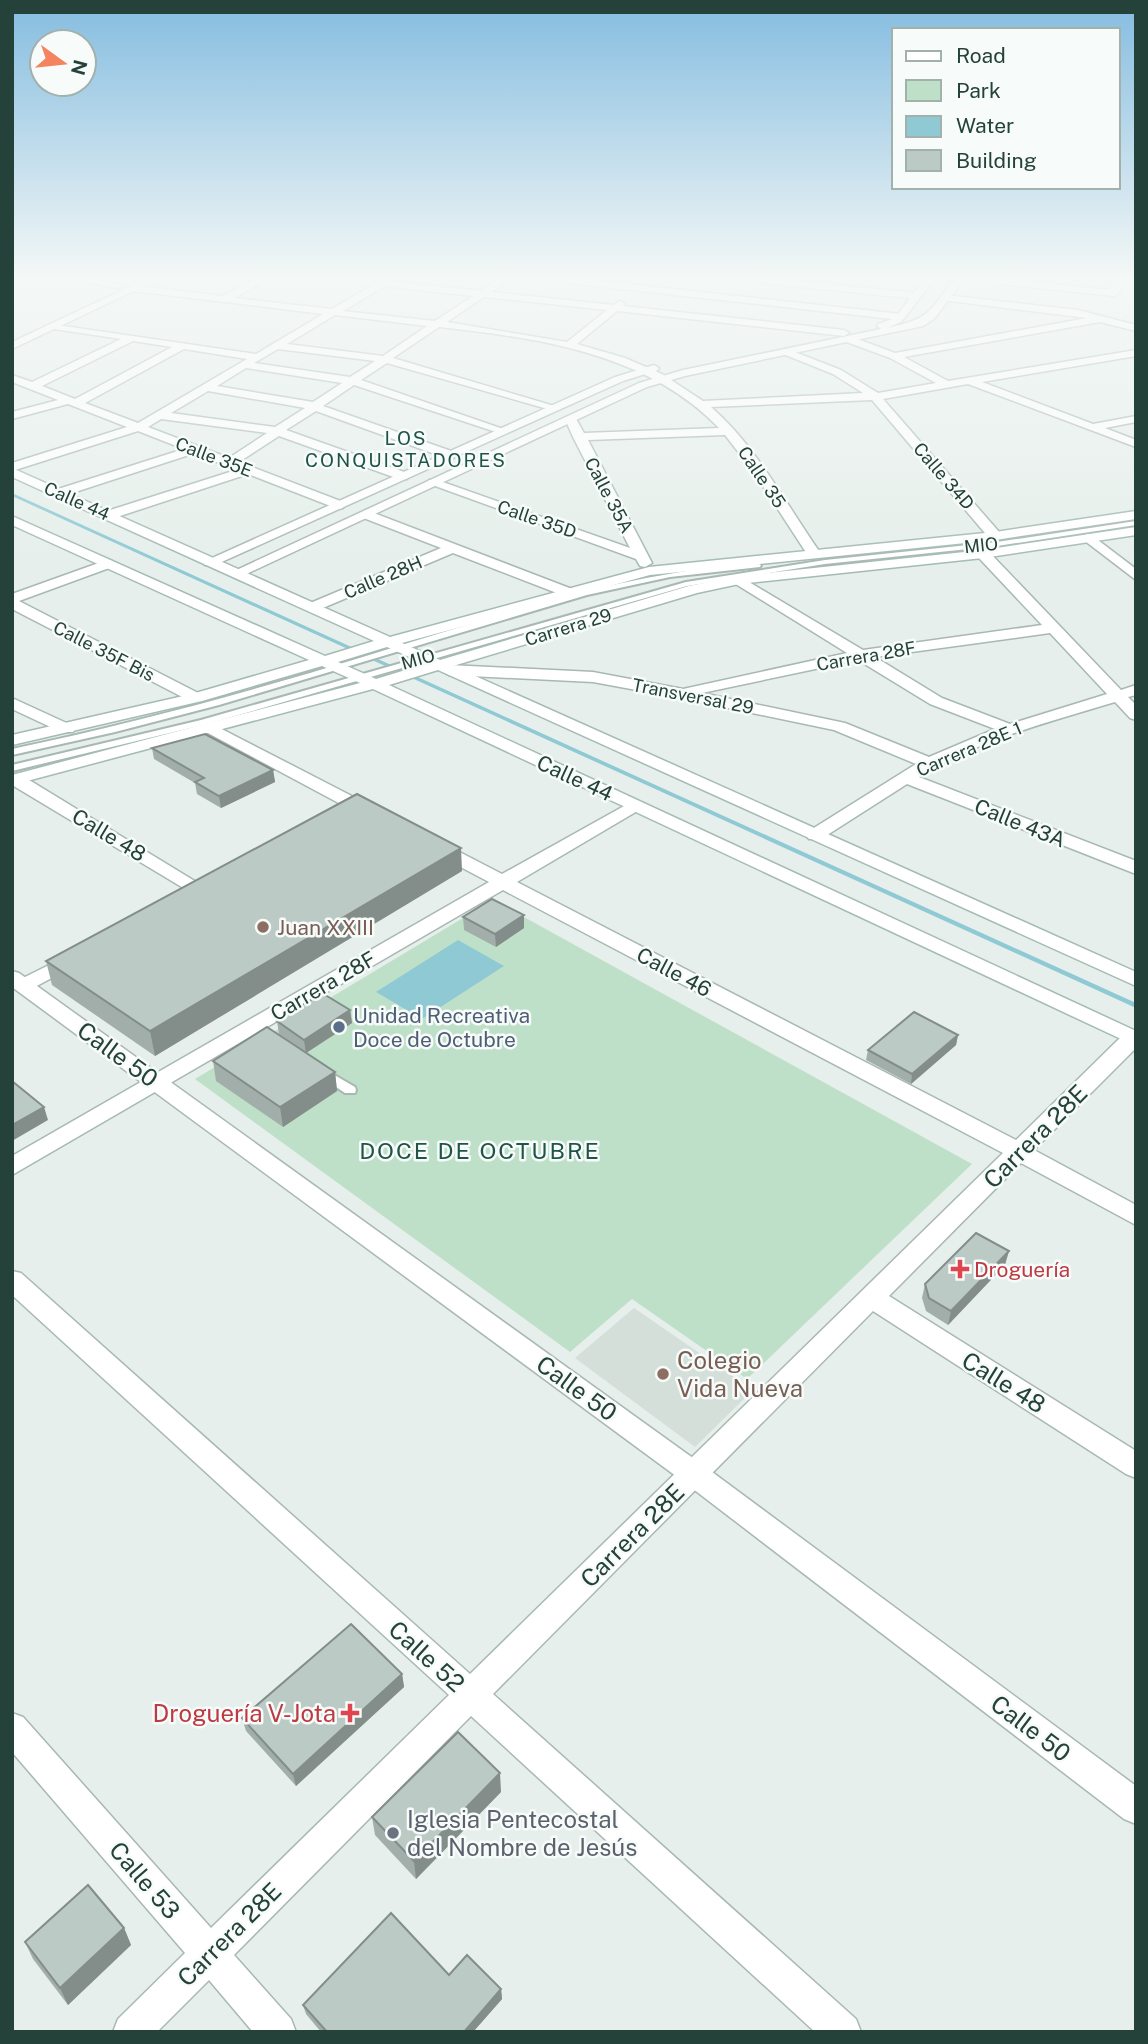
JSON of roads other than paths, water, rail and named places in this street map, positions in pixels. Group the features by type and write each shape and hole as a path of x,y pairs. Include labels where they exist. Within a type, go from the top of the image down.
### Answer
{"street":[{"path":"33,386 55,375"},
{"path":"12,416 72,401 123,375"},
{"path":"12,470 139,427 226,375"},
{"path":"314,375 352,381 503,431"},
{"path":"230,463 360,375"},
{"path":"442,375 555,408"},
{"path":"210,562 629,375"},
{"name":"Calle 35","path":"655,375 701,404 730,431 820,558"},
{"path":"237,573 643,385 675,375"},
{"name":"Calle 34D","path":"842,375 875,396 995,536"},
{"path":"929,375 945,384"},
{"path":"701,404 875,396 996,375"},
{"path":"619,379 641,379 644,381 643,385"},
{"name":"Calle 35E","path":"14,380 338,505"},
{"path":"967,380 1136,444"},
{"path":"206,387 314,407 450,455"},
{"path":"159,415 277,431 403,476"},
{"name":"Calle 35A","path":"571,419 649,571"},
{"path":"1093,428 1136,419"},
{"path":"579,437 730,431"},
{"path":"60,493 195,449"},
{"name":"Calle 44","path":"12,470 432,664 1136,980"},
{"path":"109,515 248,470"},
{"name":"Calle 35D","path":"433,483 641,556"},
{"path":"366,514 568,592"},
{"name":"Carrera 29","path":"13,776 212,729 351,672 393,645 568,592 649,571 820,558 1136,515"},
{"name":"Calle 44","path":"12,520 107,565 351,672 1134,1039"},
{"name":"Carrera 29","path":"12,740 196,698 351,672 432,664 694,589 739,580 983,554 1136,531"},
{"path":"1090,538 1136,576"},
{"path":"242,548 242,554 268,559"},
{"name":"Calle 28H","path":"313,607 453,548"},
{"path":"983,554 1136,715"},
{"path":"12,601 107,565"},
{"path":"739,580 936,701 1009,729"},
{"name":"Calle 35F Bis","path":"12,601 196,698"},
{"path":"12,620 30,612"},
{"name":"Carrera 28F","path":"680,693 859,655 1054,628"},
{"name":"Transversal 29","path":"432,664 593,677 680,693 839,726 929,763"},
{"name":"Carrera 28E 1","path":"815,835 929,763 1009,729 1136,690"},
{"path":"12,703 67,729"},
{"path":"212,729 383,820"},
{"name":"Calle 48","path":"13,776 208,888 178,904"},
{"name":"Calle 43A","path":"904,777 1136,869"},
{"name":"Carrera 28F","path":"12,1167 157,1083 260,1031 502,882 634,806"},
{"path":"335,820 359,807"},
{"name":"Calle 46","path":"419,838 1136,1216"},
{"path":"18,981 95,948"},
{"name":"Calle 50","path":"18,981 694,1474 1136,1807"},
{"name":"Carrera 28E","path":"131,2032 1134,1039"},
{"name":"Calle 52","path":"12,1280 842,2032"},
{"name":"Calle 48","path":"872,1298 1136,1466"},
{"name":"Calle 53","path":"12,1728 278,2032"}],"lane":[{"name":"MIO","path":"393,645 645,577 745,565 996,544 1136,523"},
{"name":"MIO","path":"432,664 686,584 820,558"},
{"path":"12,752 145,723 351,672"},
{"path":"13,776 204,722 351,672"},
{"path":"309,1063 350,1090"}],"water":[{"path":"12,493 1136,1003 1136,1008 12,496"},
{"path":"458,940 504,966 422,1019 376,992"}],"place":[{"name":"Juan XXIII","path":"263,927"},
{"name":"Unidad Recreativa Doce de Octubre","path":"339,1027"},
{"name":"Droguería","path":"960,1269"},
{"name":"Colegio Vida Nueva","path":"663,1374"},
{"name":"Droguería V-Jota","path":"350,1713"},
{"name":"Iglesia Pentecostal del Nombre de Jesús","path":"393,1833"}],"district":[{"name":"LOS CONQUISTADORES","path":"406,449"},
{"name":"DOCE DE OCTUBRE","path":"480,1150"}]}
